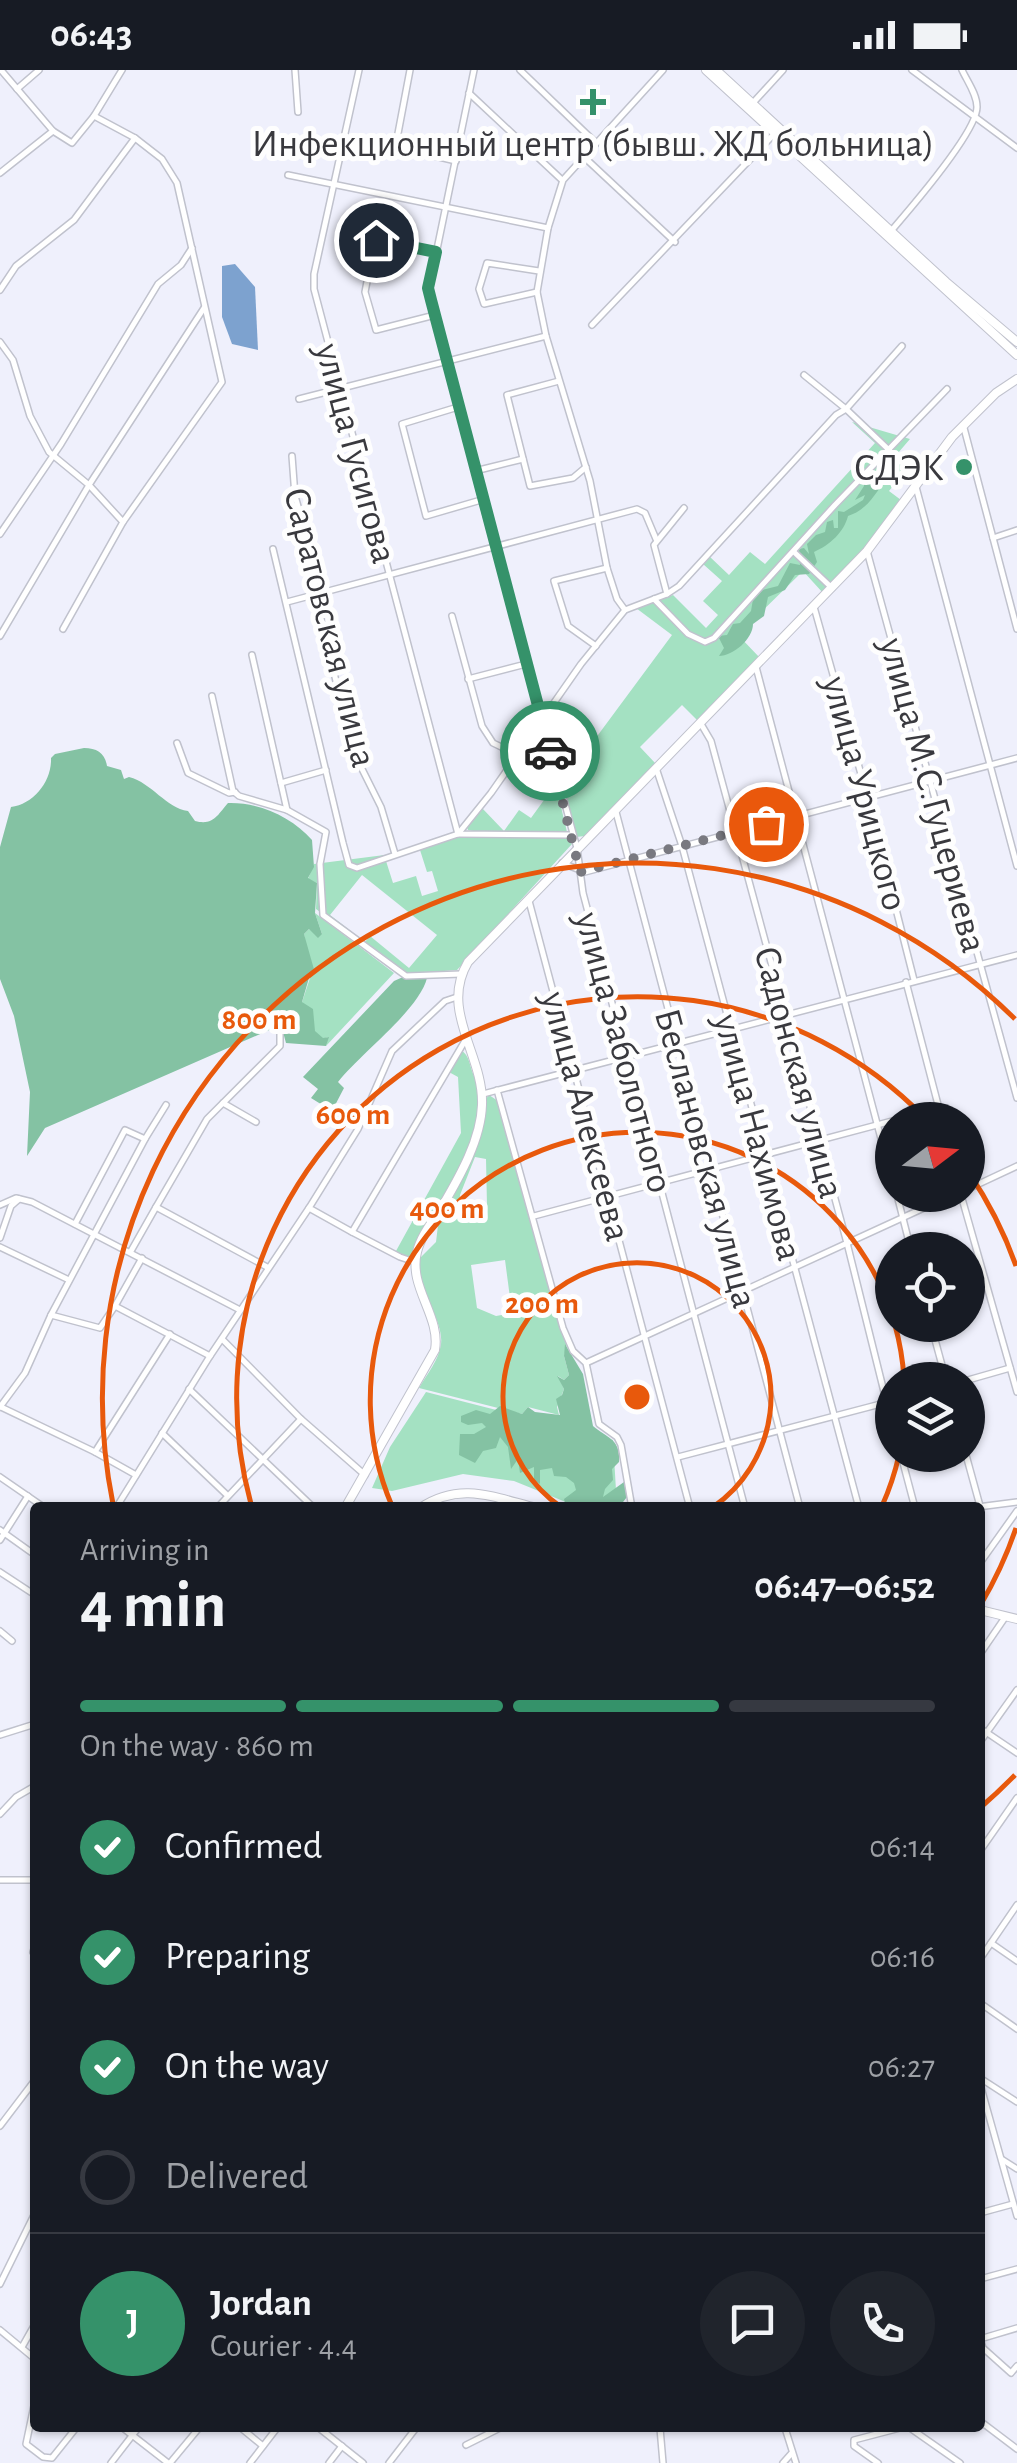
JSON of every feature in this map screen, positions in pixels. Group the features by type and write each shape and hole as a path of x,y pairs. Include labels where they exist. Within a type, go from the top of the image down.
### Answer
{"main road":[{"path":"706,70 750,106"},
{"path":"716,70 777,132 1017,354"},
{"path":"889,233 1017,339"},
{"path":"349,1502 435,1350 436,1334 415,1262 423,1236 472,1147 482,1094 457,997 461,974 476,952 867,551 963,425 1017,378"},
{"path":"430,1502 456,1491 508,1502"},
{"path":"985,1611 1017,1618"}],"street":[{"path":"1,70 53,131 72,143 122,70"},
{"path":"17,90 40,70"},
{"path":"295,70 298,112"},
{"name":"улица Гусигова","path":"360,70 314,274 314,289 458,834"},
{"path":"410,70 396,144 456,161"},
{"name":"улица Заболотного","path":"474,70 428,288 577,848 625,1054 743,1502"},
{"path":"520,70 596,142"},
{"path":"625,610 607,568 586,467 546,336 537,292 548,228 563,180 663,70"},
{"path":"750,106 783,70"},
{"path":"912,70 1017,148"},
{"path":"889,233 962,142 976,116 976,98 962,70"},
{"path":"469,93 563,180"},
{"path":"63,629 123,522 222,382 192,245 170,170 150,147 94,116"},
{"path":"0,172 53,131"},
{"path":"592,324 777,132"},
{"path":"0,290 16,266 74,220 135,138"},
{"path":"583,156 675,242"},
{"path":"288,175 548,228"},
{"path":"435,315 376,330 365,281 375,240 436,252"},
{"path":"0,534 158,284 182,265 192,245"},
{"path":"537,292 484,304 479,289 487,264 539,271"},
{"path":"0,636 90,485 206,306"},
{"path":"298,399 546,336"},
{"path":"0,342 13,360 30,416 52,454 90,485 123,522"},
{"path":"458,834 492,793 542,716 625,610 668,594 689,576 902,346"},
{"path":"804,375 890,450"},
{"path":"560,381 506,395 532,488 573,478 586,467"},
{"path":"654,599 688,634 705,642 716,636 947,389"},
{"path":"458,407 402,424 426,516 482,500"},
{"path":"963,425 1017,630"},
{"name":"Саратовская улица","path":"292,456 295,496 311,551 316,594 358,761 381,807 395,854"},
{"path":"475,471 524,459"},
{"path":"915,485 1017,866"},
{"path":"668,594 654,552 656,539 684,508"},
{"path":"287,602 640,510 656,539"},
{"path":"994,538 1017,530"},
{"path":"273,549 350,865 357,868 458,834 573,835"},
{"name":"улица М.С.Гуцериева","path":"867,551 1017,1098"},
{"path":"794,552 832,588"},
{"path":"596,646 568,626 554,581 607,568"},
{"name":"улица Урицкого","path":"814,607 914,980"},
{"path":"452,616 486,735 502,749 516,754"},
{"path":"252,656 287,810"},
{"path":"468,679 526,664"},
{"path":"756,667 875,1113"},
{"path":"212,696 234,792"},
{"name":"Садонская улица","path":"700,723 711,742 879,1362"},
{"path":"177,744 188,773 287,810 326,832 320,864 324,915 406,976 461,974"},
{"path":"562,863 580,872 1017,758"},
{"name":"улица Нахимова","path":"656,768 682,846 858,1502"},
{"path":"280,783 326,770"},
{"name":"Беслановская улица","path":"615,809 798,1502"},
{"name":"улица Алексеева","path":"528,898 688,1502"},
{"path":"482,1094 1017,955"},
{"path":"906,982 937,1102"},
{"path":"120,1502 358,1128 392,1051 445,1001 457,997"},
{"path":"131,1252 202,1126 280,1046 280,1028"},
{"path":"352,1232 466,1040"},
{"path":"497,1090 563,1328 573,1351 586,1363 599,1424 618,1437 631,1502"},
{"path":"223,1103 256,1122"},
{"path":"136,1475 0,1407 25,1373 69,1280 166,1105"},
{"path":"534,1216 875,1125"},
{"path":"75,1224 126,1130 145,1139"},
{"path":"985,1180 1017,1166"},
{"path":"0,1238 12,1206 19,1199"},
{"path":"0,1205 8,1200 32,1202 240,1310"},
{"path":"156,1207 268,1267"},
{"path":"309,1208 400,1258 415,1262"},
{"path":"901,1212 906,1232"},
{"path":"586,1363 913,1212"},
{"path":"967,1212 1017,1392"},
{"path":"0,1247 69,1280"},
{"path":"51,1315 100,1328 142,1258"},
{"path":"116,1306 210,1356"},
{"path":"95,1452 170,1334"},
{"path":"222,1339 364,1476"},
{"path":"985,1375 1010,1368"},
{"path":"189,1389 308,1502"},
{"path":"677,1457 875,1406"},
{"path":"221,1502 301,1419"},
{"path":"162,1433 226,1495"},
{"path":"905,1472 913,1502"},
{"path":"971,1472 979,1502"},
{"path":"0,1477 36,1502"},
{"path":"28,1496 1,1534 30,1552"},
{"path":"985,1505 1017,1502"},
{"path":"985,1556 1017,1510"},
{"path":"0,1572 30,1592"},
{"path":"985,1647 1006,1616"},
{"path":"0,1632 12,1640"},
{"path":"985,1728 1017,1690"},
{"path":"0,1735 30,1726"},
{"path":"985,1731 1017,1753"},
{"path":"2,1808 30,1789"},
{"path":"985,1844 1017,1798"},
{"path":"0,1880 30,1880"},
{"path":"985,1952 1017,1905"},
{"path":"991,1943 1017,1961"},
{"path":"985,2007 1017,2029"},
{"path":"985,2084 1017,2102"},
{"path":"0,2126 30,2087"},
{"path":"985,2100 1017,2216"},
{"path":"1000,2158 1017,2169"},
{"path":"985,2212 1013,2204"},
{"path":"0,2284 30,2223"},
{"path":"985,2278 1017,2269"},
{"path":"985,2338 1017,2328"},
{"path":"0,2330 30,2356"},
{"path":"21,2348 30,2333"},
{"path":"985,2350 1011,2374 1017,2366"},
{"path":"30,2420 25,2439 30,2448 46,2459 52,2458 73,2432"},
{"path":"985,2425 1017,2449"},
{"path":"128,2432 169,2463 196,2432"},
{"path":"111,2463 135,2432"},
{"path":"246,2432 263,2446"},
{"path":"250,2463 273,2432"},
{"path":"324,2432 363,2463"},
{"path":"389,2463 413,2432"},
{"path":"466,2445 492,2432"},
{"path":"660,2432 663,2463"},
{"path":"786,2432 796,2463"},
{"path":"862,2432 863,2436"},
{"path":"878,2463 854,2444 863,2436 882,2432"},
{"path":"916,2432 960,2463"},
{"path":"329,2463 342,2446"},
{"path":"783,2463 791,2454"}],"green space":[{"path":"852,422 910,439 898,453 911,463 889,491 901,500 864,550 823,593 803,571 738,635 760,658 698,721 682,705 640,747 656,764 585,836 576,837 561,785 672,635 636,608 673,595 706,628 718,615 703,601 722,581 703,564 709,556 729,575 750,552 765,564 875,443"},
{"path":"880,466 887,479 866,505 848,516 836,537 814,552 817,562 809,574 795,575 785,590 768,597 764,616 753,624 746,641 719,656 724,648 718,636 727,635 733,624 740,623 762,590 778,586 790,563 800,565 799,549 804,548 809,554 807,544 825,532 827,522 833,520 834,528 838,528 838,511 844,512 863,500 865,495 855,500 864,479 873,477"},
{"path":"535,730 544,735 567,832 532,835 468,830 466,825 482,808 504,831 519,810 531,818 552,789 545,783 549,777 541,771 543,767 520,752"},
{"path":"84,748 100,752 107,766 121,770 124,779 129,777 145,784 188,811 195,821 211,820 228,803 251,805 285,818 312,840 314,867 308,878 317,883 315,913 322,934 318,938 309,929 304,934 315,973 309,978 302,1002 313,1009 315,1031 323,1038 329,1037 326,1046 286,1043 283,1032 287,1026 283,1024 45,1128 27,1156 30,1092 14,1016 0,979 0,847 11,807 40,790 51,758"},
{"path":"459,836 567,838 572,844 457,970 407,974 316,909 317,883 308,879 314,864 408,852","holes":["420,850 438,891 422,896 416,876 393,883 386,861","362,875 437,935 409,968 370,936 365,942 330,915"]},
{"path":"315,913 394,973 326,1046 328,1037 323,1039 315,1032 302,1002 310,978 304,934 309,929 322,934"},
{"path":"403,977 427,978 413,1004 338,1082 344,1088 332,1111 311,1098 318,1089 303,1077 394,981"},
{"path":"461,1050 474,1076 478,1123 461,1169 412,1256 406,1257 396,1251 461,1133 458,1077 447,1071"},
{"path":"489,1095 498,1101 567,1344 564,1356 569,1375 564,1380 558,1376 564,1389 557,1407 559,1415 528,1407 522,1414 419,1388 435,1361 441,1335 422,1282 419,1259 436,1242 439,1217 473,1149","holes":["475,1157 486,1159 487,1206 459,1211 460,1195","505,1260 512,1313 496,1316 477,1308 471,1265"]},
{"path":"565,1344 583,1374 593,1426 618,1448 619,1462 612,1469 613,1480 603,1497 624,1482 627,1497 623,1502 565,1502 576,1490 574,1483 566,1477 554,1476 552,1468 540,1470 540,1484 534,1480 534,1467 520,1473 518,1459 511,1469 508,1447 500,1437 496,1448 483,1451 475,1463 459,1455 460,1434 474,1434 486,1427 482,1423 461,1422 461,1416 476,1410 490,1414 500,1406 522,1414 528,1407 535,1412 560,1415 556,1399 564,1389 557,1376 564,1380 569,1375"},
{"path":"426,1392 613,1440 617,1502 566,1502 514,1481 463,1474 392,1491 372,1488 390,1447"}],"water":[{"path":"235,264 255,287 258,350 232,344 222,317 222,266"}],"way so far":[{"path":"550,751 580,872 766,824"}],"place":[{"name":"Инфекционный центр (бывш. ЖД больница)","path":"593,102"},
{"name":"СДЭК","path":"964,467"}],"route":[{"path":"376,240 436,252 428,288 550,751"}]}
